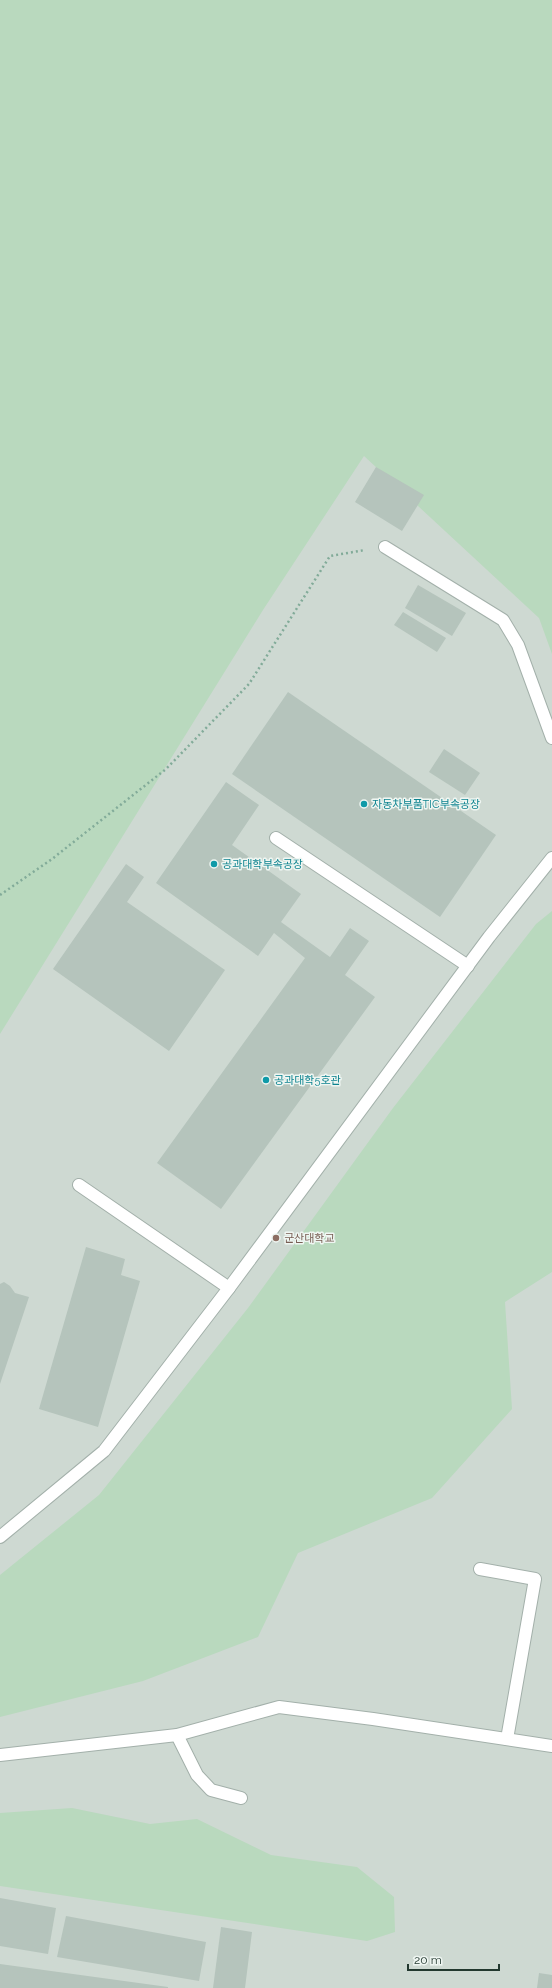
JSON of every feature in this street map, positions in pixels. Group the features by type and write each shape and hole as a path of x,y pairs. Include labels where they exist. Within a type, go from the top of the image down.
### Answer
{"lane":[{"path":"385,547 503,620 518,645 552,738"},
{"path":"276,838 468,966"},
{"path":"0,1537 104,1451 229,1288 468,966 552,858"},
{"path":"79,1186 229,1288"},
{"path":"480,1569 535,1579 506,1739"},
{"path":"0,1755 177,1735 279,1707 374,1719 552,1746"},
{"path":"177,1735 197,1775 211,1790 241,1798"}],"path":[{"path":"0,895 52,858 166,769 249,684 330,556 385,547"}],"shaded area":[{"name":"군산대학교","path":"552,302 552,1988 0,1988 0,487"}],"green space":[{"path":"0,0 552,0 552,654 539,618 364,456 263,610 0,1034"},
{"path":"552,911 552,1272 505,1302 512,1409 432,1498 298,1553 258,1637 143,1681 0,1717 0,1575 99,1495 248,1308 393,1108 536,924"},
{"path":"72,1808 150,1824 197,1819 271,1855 357,1867 394,1897 395,1932 367,1941 0,1886 0,1813"}],"building":[{"path":"376,467 424,495 402,531 355,502"},
{"path":"418,585 466,613 452,636 405,608"},
{"path":"403,612 446,638 437,652 394,625"},
{"name":"자동차부품TIC부속공장","path":"288,692 496,835 440,917 232,774"},
{"path":"444,749 480,773 465,795 429,772"},
{"name":"공과대학5호관","path":"226,782 259,805 232,845 301,894 281,922 330,957 350,928 369,941 345,975 375,997 221,1209 157,1163 305,958 274,933 258,956 156,883"},
{"path":"126,864 144,877 127,902 225,970 169,1051 53,969"},
{"path":"86,1247 125,1259 121,1275 140,1281 98,1427 39,1409"},
{"path":"4,1282 10,1286 15,1293 29,1297 0,1384 0,1284"},
{"path":"0,1898 56,1908 48,1954 0,1946"},
{"path":"66,1916 206,1942 199,1981 57,1957"},
{"path":"221,1927 252,1932 245,1988 213,1988"},
{"path":"0,1964 168,1987 168,1988 0,1988"},
{"path":"539,1973 552,1975 552,1988 537,1988"}],"place":[{"name":"자동차부품TIC부속공장","path":"364,804"},
{"name":"공과대학부속공장","path":"214,864"},
{"name":"공과대학5호관","path":"266,1080"},
{"name":"군산대학교","path":"276,1238"}]}
